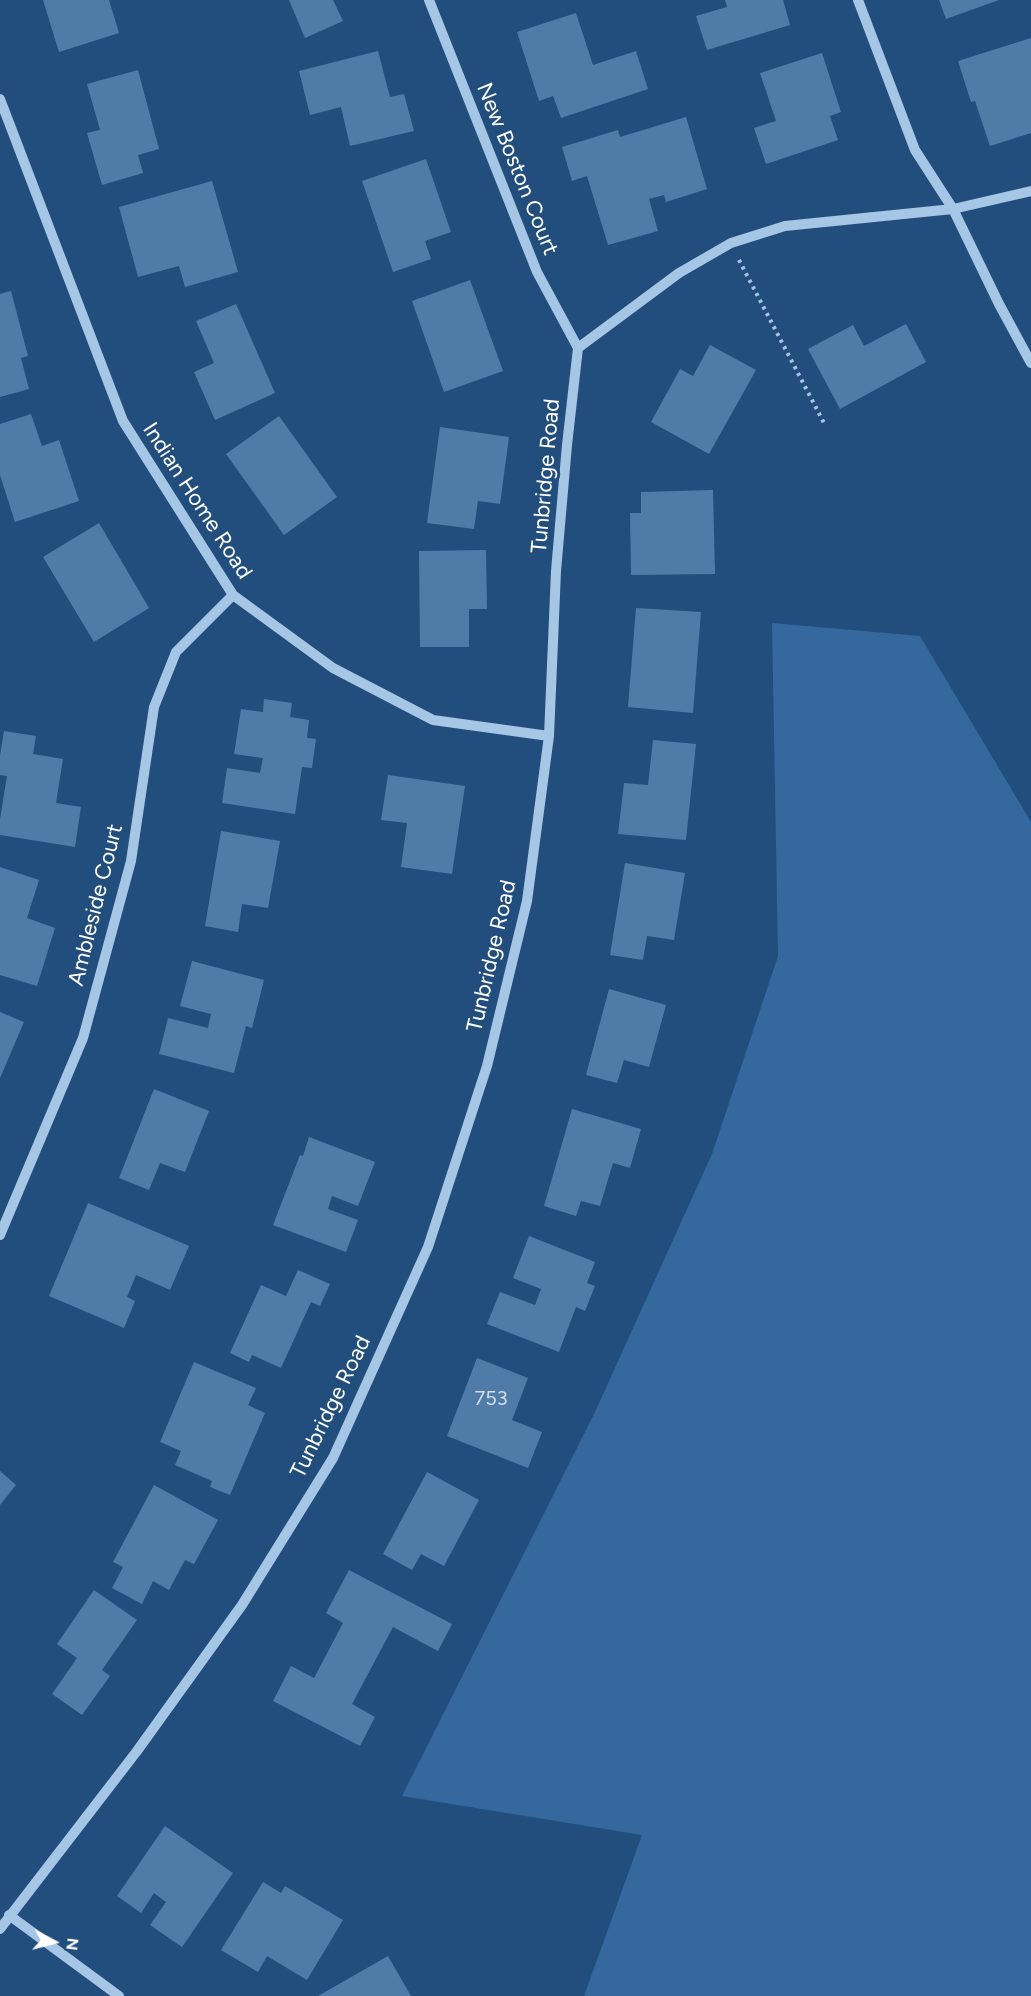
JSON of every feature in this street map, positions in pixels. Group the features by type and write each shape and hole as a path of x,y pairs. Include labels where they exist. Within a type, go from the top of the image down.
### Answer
{"street":[{"name":"New Boston Court","path":"429,0 537,272 578,348"},
{"path":"858,0 915,150 953,209 999,304 1031,363"},
{"name":"Indian Home Road","path":"0,99 123,421 233,594 333,668 433,720 549,736"},
{"path":"578,348 679,273 731,243 785,226 953,209 1031,191"},
{"name":"Tunbridge Road","path":"0,1929 137,1751 242,1605 333,1458 428,1247 487,1066 527,901 549,736 556,571 578,348"},
{"name":"Ambleside Court","path":"0,1235 83,1038 131,861 154,707 176,651 233,594"},
{"path":"9,1915 119,1996"}],"path":[{"path":"731,243 748,280 824,423"}],"shaded area":[{"path":"772,623 920,636 1031,822 1031,1996 584,1996 642,1835 402,1796 595,1412 712,1154 778,956"}],"building":[{"path":"43,0 109,0 119,33 59,52"},
{"path":"289,0 333,0 343,21 305,38"},
{"path":"725,0 783,0 790,25 707,50 696,16 727,7"},
{"path":"939,0 999,0 946,19"},
{"path":"576,13 593,65 636,51 648,89 561,118 553,96 539,101 517,32"},
{"path":"1031,38 1031,133 990,146 975,101 971,102 958,61"},
{"path":"378,51 390,97 404,94 414,131 350,146 341,107 310,115 299,71"},
{"path":"822,53 841,112 830,116 838,140 766,164 754,128 776,121 760,73"},
{"path":"138,70 159,149 138,155 143,173 102,185 87,133 100,130 87,84"},
{"path":"686,117 707,189 666,202 664,195 649,199 658,231 608,245 587,176 572,181 562,147 618,130 620,137"},
{"path":"426,159 451,232 425,241 431,259 393,272 362,181"},
{"path":"212,181 238,272 185,287 179,266 138,277 119,207"},
{"path":"470,280 503,371 444,392 412,301"},
{"path":"11,291 28,356 21,358 29,389 0,397 0,294"},
{"path":"236,304 275,393 215,420 194,372 214,363 196,321"},
{"path":"906,324 926,362 840,409 808,349 853,325 864,346"},
{"path":"710,345 756,370 709,454 651,422 680,369 693,376"},
{"path":"31,414 42,446 59,440 79,501 15,522 0,475 0,424"},
{"path":"279,416 337,497 284,535 226,454"},
{"path":"440,427 509,437 500,504 478,501 474,529 427,523"},
{"path":"713,490 715,574 631,575 630,513 641,513 641,492"},
{"path":"99,523 149,608 94,642 43,557"},
{"path":"486,550 487,609 469,609 469,647 420,647 419,551"},
{"path":"636,608 701,612 693,713 628,707"},
{"path":"264,699 292,703 290,717 309,720 307,738 316,739 312,768 302,767 295,814 222,803 227,768 260,773 263,758 234,754 241,709 263,712"},
{"path":"4,731 36,736 33,754 63,759 56,803 81,807 75,847 0,835 0,819 7,776 0,775"},
{"path":"653,740 696,744 686,840 618,834 624,783 648,785"},
{"path":"388,775 465,786 452,874 401,867 407,823 381,820"},
{"path":"221,831 280,841 268,908 242,904 238,932 205,926"},
{"path":"625,863 685,873 674,940 647,936 643,960 610,955"},
{"path":"0,867 39,880 27,918 55,928 37,986 0,975"},
{"path":"192,961 264,980 252,1028 246,1026 234,1073 159,1054 168,1018 208,1028 211,1014 180,1006"},
{"path":"609,989 666,1005 649,1067 624,1060 617,1083 586,1075"},
{"path":"0,1012 24,1022 0,1078"},
{"path":"154,1089 209,1111 185,1172 160,1163 149,1190 119,1178"},
{"path":"572,1109 641,1129 630,1168 613,1163 600,1206 581,1201 576,1216 544,1206"},
{"path":"309,1137 375,1162 358,1206 332,1196 328,1209 358,1220 346,1252 273,1225"},
{"path":"88,1203 189,1246 170,1290 136,1275 127,1297 135,1301 124,1328 49,1296"},
{"path":"529,1236 595,1262 587,1283 595,1286 585,1311 576,1307 559,1352 487,1324 500,1292 535,1305 541,1289 513,1278"},
{"path":"298,1270 330,1284 320,1306 311,1302 281,1368 252,1355 249,1362 230,1353 261,1285 286,1296"},
{"path":"477,1358 528,1378 512,1420 542,1432 528,1468 447,1436"},
{"path":"194,1362 256,1388 248,1405 265,1413 230,1495 210,1487 212,1481 175,1465 181,1451 160,1442"},
{"path":"0,1471 16,1485 0,1505"},
{"path":"427,1472 479,1500 444,1566 421,1554 412,1570 383,1554"},
{"path":"154,1485 218,1520 194,1564 185,1560 169,1590 153,1581 142,1604 112,1588 123,1567 113,1562"},
{"path":"349,1570 452,1624 438,1651 393,1627 352,1704 375,1717 360,1746 273,1701 291,1666 314,1678 343,1623 326,1613"},
{"path":"94,1590 137,1620 102,1670 110,1676 82,1715 52,1694 77,1658 57,1644"},
{"path":"165,1826 233,1873 182,1947 150,1925 166,1902 154,1893 141,1913 117,1896"},
{"path":"263,1882 281,1893 285,1886 343,1920 307,1980 267,1956 258,1972 221,1950"},
{"path":"388,1956 411,1996 318,1996"}]}
